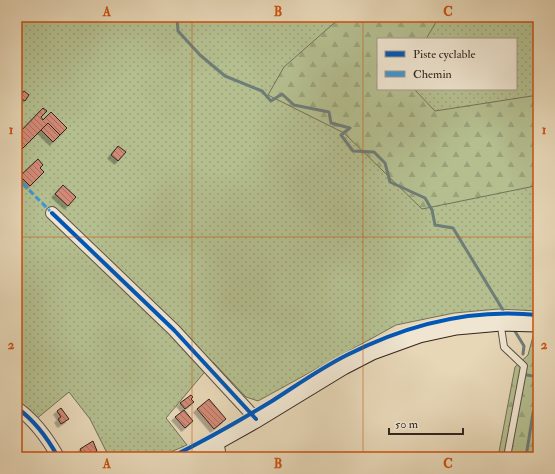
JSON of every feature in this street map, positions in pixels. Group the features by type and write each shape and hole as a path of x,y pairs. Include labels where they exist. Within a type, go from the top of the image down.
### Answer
{"main road":[{"path":"186,457 214,445 343,366 372,351 382,343 456,326 501,322 538,323"}],"street":[{"path":"52,213 174,330 256,419"},
{"path":"17,408 37,427 52,445 58,457"}],"lane":[{"path":"501,322 504,347 524,366 507,457"}],"green space":[{"path":"17,17 538,17 538,311 498,309 454,313 396,325 258,401 246,397 213,362 166,418 187,445 159,457 109,457 90,419 69,392 35,420 17,406"},
{"path":"341,17 439,17 427,38 377,38 377,90 415,90 435,111 538,95 535,186 422,209 344,133 268,95 284,67"},
{"path":"535,329 538,329 538,457 498,457 515,367 528,355"}],"building":[{"path":"24,91 29,95 25,101 19,97"},
{"path":"43,108 47,111 41,117 43,120 51,112 67,128 60,135 48,123 17,154 17,135"},
{"path":"48,123 60,135 53,142 41,130"},
{"path":"118,146 126,152 118,161 111,155"},
{"path":"38,159 43,165 40,168 44,172 30,186 20,176"},
{"path":"63,185 76,197 68,206 55,194"},
{"path":"191,395 193,397 191,399 194,402 185,409 180,403"},
{"path":"209,399 226,419 214,429 197,409"},
{"path":"61,408 69,419 61,424 58,419 61,417 57,411"},
{"path":"184,410 193,421 185,428 175,417"},
{"path":"93,441 97,451 84,457 80,449"}],"waterway":[{"path":"177,17 178,31 200,55 225,76 262,91 271,101 282,94 294,105 329,112 331,123 350,128 341,135 353,151 374,152 385,163 390,182 425,198 432,210 435,225 453,228 503,310"},
{"path":"513,328 524,346 523,354"},
{"path":"527,375 538,377"},
{"path":"526,457 533,413 538,403"}],"marked path":[{"path":"17,177 52,213"}],"cycle path":[{"path":"52,213 174,330 256,419"},
{"path":"171,457 247,416 337,360 369,344 392,335 416,327 464,317 513,313 538,315"},
{"path":"17,408 40,430 58,457"}]}
